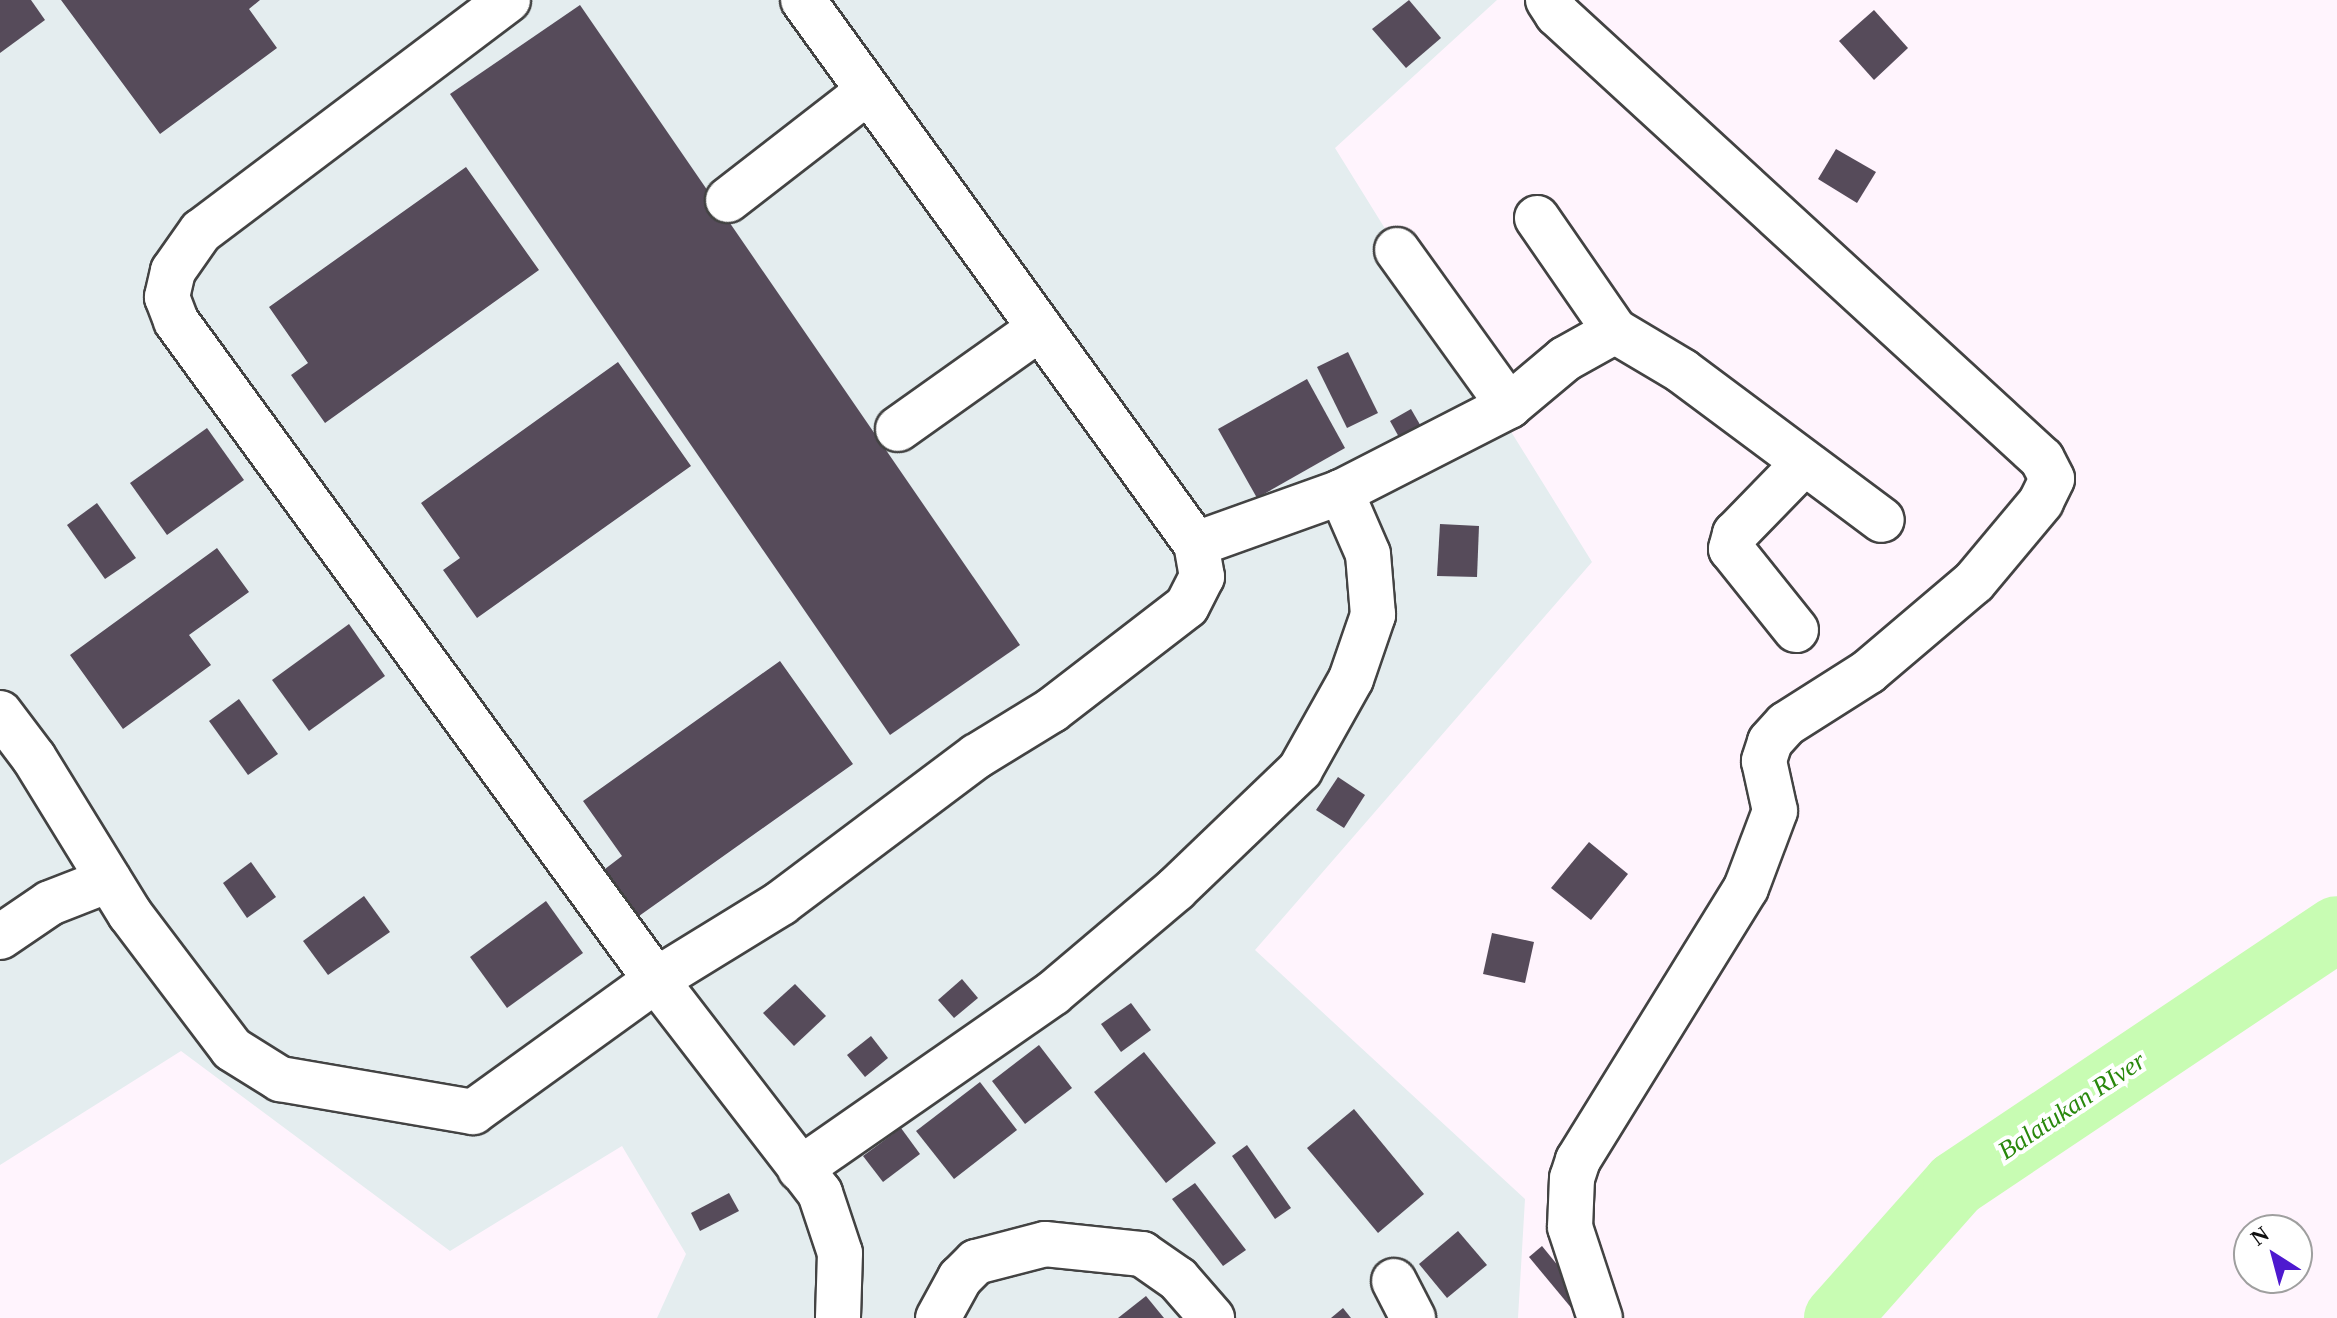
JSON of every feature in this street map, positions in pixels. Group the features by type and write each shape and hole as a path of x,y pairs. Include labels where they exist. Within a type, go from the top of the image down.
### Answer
{"street":[{"path":"508,0 201,231 173,271 167,297 176,321 656,980 800,1169 833,1221 840,1253 844,1314"},
{"path":"0,713 34,758 171,973 232,1049 280,1079 482,1110 656,980 781,903 977,756 1052,710 1187,606 1202,577 1196,544 866,93 803,0"},
{"path":"1548,0 2042,459 2052,479 2041,502 1974,582 1868,672 1786,724 1770,742 1764,761 1775,811 1746,888 1578,1160 1572,1178 1570,1227 1600,1318"},
{"path":"728,200 866,93"},
{"path":"1537,218 1615,331 1682,371 1882,520"},
{"path":"1397,250 1509,406"},
{"path":"898,429 1040,328"},
{"path":"1196,544 1341,492 1509,406 1565,359 1615,331"},
{"path":"1796,630 1731,549 1735,534 1803,464"},
{"path":"800,1169 1053,993 1176,889 1300,770 1351,679 1373,615 1368,554 1341,492"},
{"path":"0,937 50,903 109,880"},
{"path":"938,1318 960,1278 976,1262 1045,1244 1142,1254 1178,1279 1212,1318"}],"shaded area":[{"path":"0,0 1497,0 1335,148 1592,562 1255,950 1525,1199 1518,1318 657,1318 686,1254 622,1146 450,1251 181,1051 0,1165"}],"building":[{"path":"0,0 31,0 45,20 0,53"},
{"path":"61,0 260,0 249,9 277,48 160,134"},
{"path":"1409,0 1441,38 1406,68 1372,29"},
{"path":"580,5 1020,645 890,735 450,94"},
{"path":"1874,10 1908,48 1874,80 1839,41"},
{"path":"1836,149 1876,172 1857,203 1818,179"},
{"path":"466,167 539,270 325,423 291,375 308,363 269,307"},
{"path":"1348,352 1378,413 1347,428 1317,367"},
{"path":"618,362 691,466 477,618 443,570 460,558 421,503"},
{"path":"1307,379 1345,448 1257,498 1218,429"},
{"path":"1411,409 1430,442 1409,455 1390,421"},
{"path":"207,428 244,480 167,535 130,483"},
{"path":"97,503 136,558 105,579 67,525"},
{"path":"1440,524 1479,526 1477,577 1437,576"},
{"path":"217,548 249,592 189,635 211,665 123,729 70,655"},
{"path":"349,624 385,676 309,731 272,680"},
{"path":"780,661 853,764 639,916 605,869 622,856 583,801"},
{"path":"239,699 278,754 248,775 209,721"},
{"path":"1338,777 1365,795 1344,828 1316,810"},
{"path":"1589,842 1628,874 1591,920 1551,888"},
{"path":"251,862 276,897 247,918 223,883"},
{"path":"364,896 390,932 328,975 303,941"},
{"path":"546,901 583,953 507,1008 470,957"},
{"path":"1492,933 1534,942 1525,983 1483,974"},
{"path":"962,979 978,998 954,1018 938,1000"},
{"path":"795,984 826,1016 794,1046 763,1013"},
{"path":"1131,1003 1151,1030 1121,1052 1101,1024"},
{"path":"871,1036 888,1058 865,1077 847,1055"},
{"path":"1039,1045 1072,1088 1025,1124 992,1081"},
{"path":"1144,1052 1216,1143 1166,1183 1094,1092"},
{"path":"980,1082 1017,1130 954,1179 916,1131"},
{"path":"1354,1109 1424,1194 1378,1233 1307,1148"},
{"path":"901,1128 920,1154 883,1182 863,1156"},
{"path":"1247,1145 1291,1208 1275,1219 1232,1156"},
{"path":"1195,1183 1246,1250 1223,1266 1172,1199"},
{"path":"729,1193 739,1211 700,1231 691,1213"},
{"path":"1458,1231 1487,1265 1447,1298 1419,1264"},
{"path":"1542,1246 1586,1300 1573,1310 1529,1257"},
{"path":"1146,1296 1164,1318 1118,1318"},
{"path":"1343,1308 1351,1318 1331,1318"}],"waterway":[{"name":"Balatukan RIver","path":"1837,1318 1956,1184 2337,929"}]}
